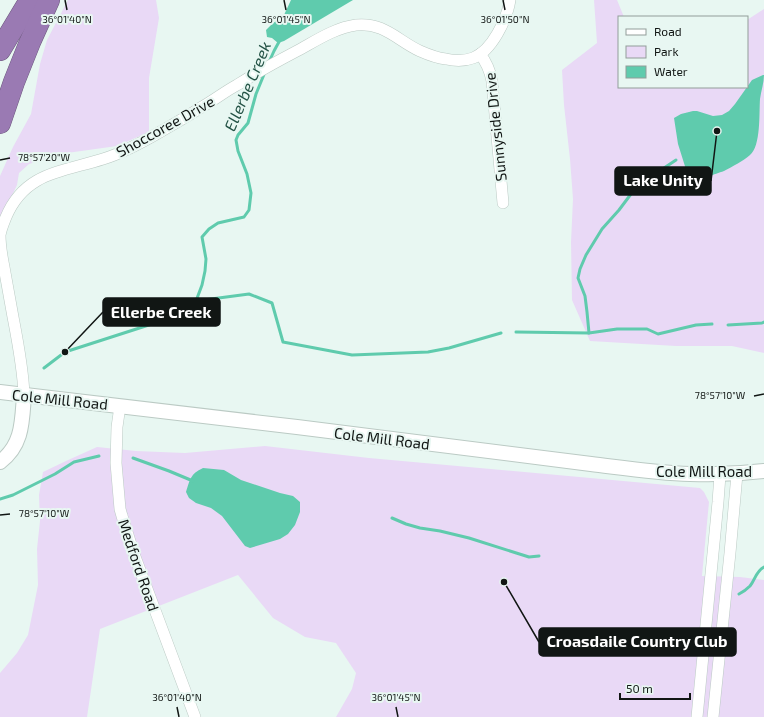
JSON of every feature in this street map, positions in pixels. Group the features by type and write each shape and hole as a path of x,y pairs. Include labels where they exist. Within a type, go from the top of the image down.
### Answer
{"highway":[{"path":"0,50 30,0"},
{"path":"0,122 30,42 49,0"}],"street":[{"path":"480,54 489,46 501,26 506,16 510,0"},
{"name":"Shoccoree Drive","path":"24,395 23,372 4,267 0,235 6,217 14,201 24,189 39,179 104,159 134,147 180,121 237,84 331,33 345,28 363,25 386,30 419,51 435,57 460,61 480,54"},
{"name":"Sunnyside Drive","path":"480,54 486,61 490,70 492,81 503,203"},
{"name":"Cole Mill Road","path":"0,392 682,474 720,475 764,471"},
{"path":"0,462 12,451 19,435 22,421 24,395"},
{"name":"Medford Road","path":"120,406 116,474 121,512 134,554 195,717"},
{"path":"713,717 737,474"},
{"path":"696,717 720,475"}],"green space":[{"path":"68,0 156,0 159,18 149,78 149,132 117,146 67,153 29,164 19,173 17,185 0,220 0,176 13,147 31,114 40,64 47,40"},
{"path":"594,0 617,0 624,16 618,16 618,88 748,88 748,19 764,9 764,353 732,346 676,346 590,341 572,300 571,242 573,199 562,70 597,43"},
{"path":"265,446 369,458 700,488 704,492 709,502 702,576 740,577 764,580 764,717 336,717 352,689 356,673 336,643 305,637 273,618 238,575 100,629 87,717 0,717 0,673 17,653 28,635 38,585 37,549 40,521 39,495 43,472 97,447 136,451 185,453"}],"water":[{"path":"291,0 353,0 284,41 278,43 272,38 267,37 266,30 284,15"},
{"path":"764,75 760,99 758,137 754,151 741,162 711,176 694,195 678,144 674,118 681,114 693,111 713,116 722,115 729,111 735,104 746,88 748,88 752,80"},
{"path":"203,468 224,470 241,480 293,496 300,502 300,512 295,525 288,534 280,539 250,548 245,546 222,516 211,508 196,503 189,498 186,492 190,481 195,473"}],"waterway":[{"name":"Ellerbe Creek","path":"269,62 280,40"},
{"name":"Ellerbe Creek","path":"44,368 65,352 186,313 196,301 205,271 206,259 202,237 209,229 218,223 244,217 249,210 251,193 247,174 238,151 236,140 238,135 248,123 256,94 265,72"},
{"path":"589,333 585,296 578,278 586,255 602,229 637,186 676,160"},
{"path":"196,301 249,294 272,303 283,342 352,355 428,352 449,348 501,333"},
{"path":"728,325 764,322"},
{"path":"516,332 589,333 617,329 647,329 658,334 696,325 712,324"},
{"path":"0,499 13,495 55,474 74,462 99,456"},
{"path":"133,458 193,481"},
{"path":"392,518 420,528 469,538 529,557 539,556"},
{"path":"739,594 750,586 757,573 764,567"}],"place":[{"name":"Lake Unity","path":"717,131"},
{"name":"Ellerbe Creek","path":"65,352"},
{"name":"Croasdaile Country Club","path":"504,582"}]}
